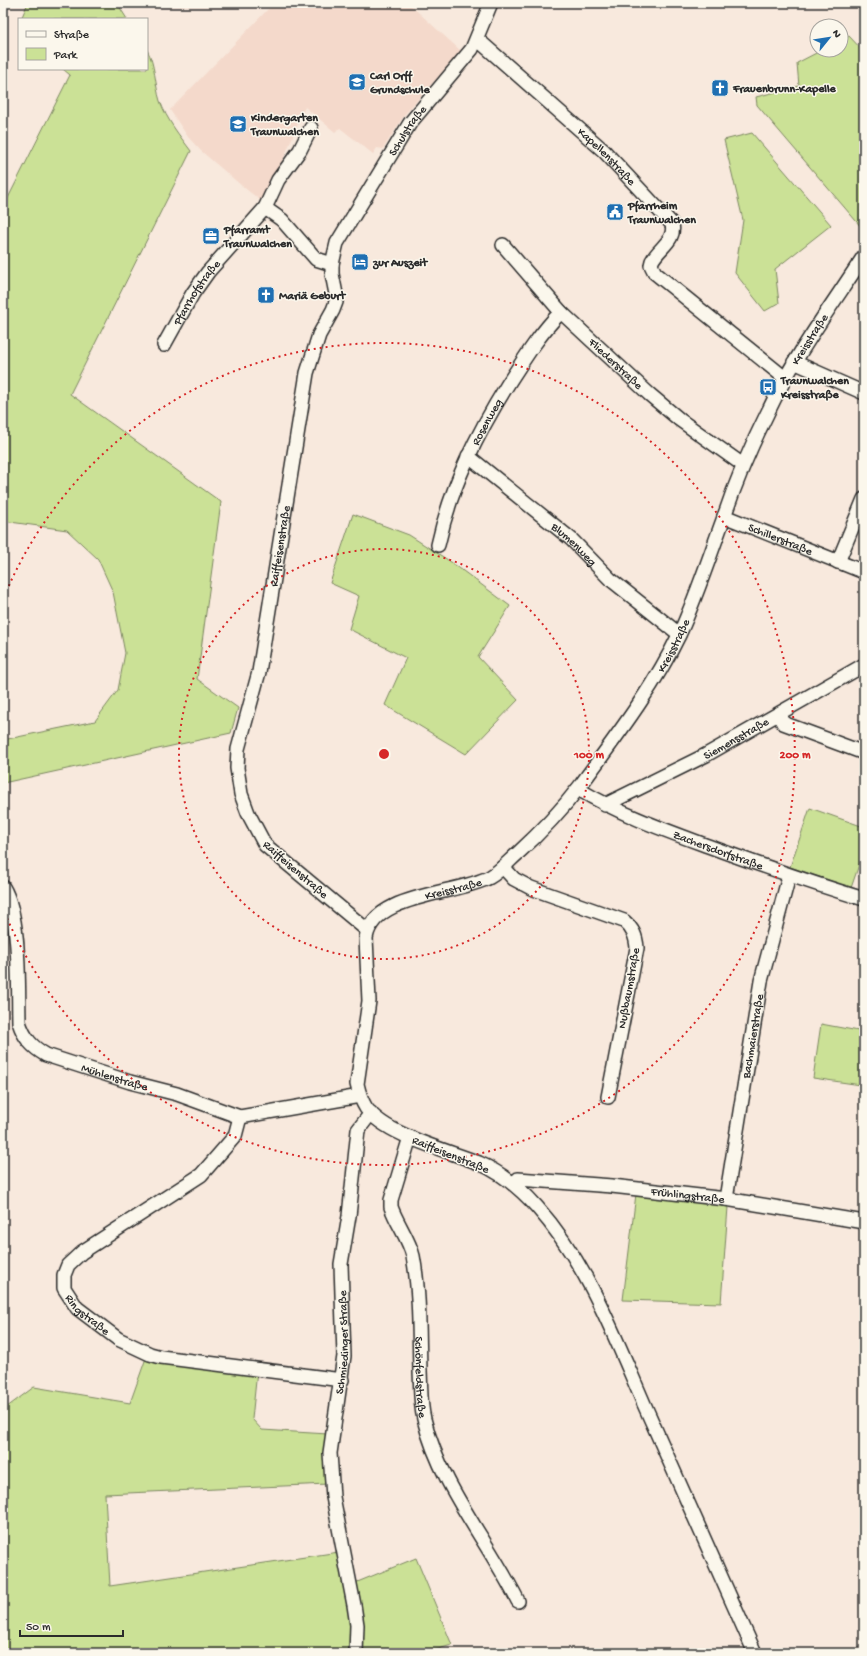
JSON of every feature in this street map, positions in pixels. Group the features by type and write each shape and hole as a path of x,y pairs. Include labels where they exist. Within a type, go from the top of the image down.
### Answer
{"street":[{"name":"Schulstraße","path":"332,264 334,251 342,233 410,123 466,58 477,39 491,3"},
{"name":"Kapellenstraße","path":"477,39 604,151 672,224 672,237 652,261 651,265 655,273 785,378"},
{"name":"Pfarrhofstraße","path":"164,345 193,293 208,272 266,208 278,180 300,150 311,128"},
{"path":"266,208 282,220 316,259 332,264"},
{"name":"Fliederstraße","path":"502,245 561,312 649,394 680,420 743,465"},
{"name":"Kreisstraße","path":"367,930 376,918 393,907 415,898 480,881 503,867 553,819 578,789 649,687 679,634 743,465 785,378 864,256"},
{"name":"Raiffeisenstraße","path":"332,264 336,302 319,335 307,373 259,672 238,749 237,768 241,794 248,813 265,845 367,930 365,948 369,992 357,1084 360,1096 371,1113 379,1120 410,1138 480,1164 514,1184 547,1218 572,1251 610,1325 755,1653"},
{"name":"Rosenweg","path":"438,545 444,518 455,484 486,419 523,360 561,312"},
{"path":"794,362 864,393"},
{"name":"Blumenweg","path":"468,456 571,539 610,579 679,634"},
{"path":"838,562 864,499"},
{"name":"Schillerstraße","path":"724,516 864,572"},
{"name":"Siemensstraße","path":"605,805 706,755 779,715 864,665"},
{"path":"779,715 783,723 864,753"},
{"name":"Zachersdorfstraße","path":"578,789 605,805 635,819 788,876 864,899"},
{"name":"Nußbaumstraße","path":"503,867 514,879 531,888 624,921 632,929 636,938 637,948 608,1097"},
{"name":"Bachmaierstraße","path":"726,1199 761,981 788,876"},
{"name":"Mühlenstraße","path":"3,887 8,896 15,922 19,1022 23,1034 30,1043 46,1055 130,1082 177,1094 240,1117 360,1096"},
{"name":"Schmiedinger Straße","path":"356,1653 357,1625 349,1574 333,1497 330,1453 342,1380 344,1356 341,1264 349,1216 358,1130 371,1113"},
{"name":"Ringstraße","path":"240,1117 235,1136 201,1175 82,1252 68,1265 64,1275 64,1288 70,1298 83,1312 118,1339 150,1354 342,1380"},
{"name":"Schönfeldstraße","path":"410,1138 391,1200 391,1207 411,1249 413,1258 417,1292 421,1400 424,1419 440,1466 502,1569 518,1601"},
{"name":"Frühlingstraße","path":"514,1184 518,1178 612,1186 726,1199 864,1222"}],"shaded area":[{"name":"Carl Orff Grundschule","path":"274,3 408,3 461,51 405,114 383,149 377,148 373,154 340,128 335,132 305,107 278,172 264,200 260,200 201,151 188,137 170,110"}],"green space":[{"path":"28,3 117,3 126,18 21,18"},
{"path":"849,36 864,52 864,229 757,105 756,97 799,86 797,63 809,57 809,58 849,58"},
{"path":"148,52 152,61 158,95 166,115 191,151 70,394 221,502 197,679 238,708 231,733 3,783 3,740 95,721 118,690 125,653 113,592 98,559 67,530 3,521 3,208 70,75 64,70 148,70"},
{"path":"752,133 831,225 775,269 779,303 765,311 735,273 743,220 724,140"},
{"path":"353,514 409,535 451,562 510,606 478,657 518,700 466,754 385,705 406,658 349,629 359,596 330,583"},
{"path":"810,808 864,827 864,850 851,888 790,867"},
{"path":"821,1024 864,1032 864,1067 861,1085 813,1078"},
{"path":"636,1194 728,1207 721,1303 623,1300"},
{"path":"146,1358 257,1371 252,1419 262,1430 328,1434 328,1484 105,1494 110,1586 339,1552 349,1606 352,1646 350,1653 3,1653 3,1410 34,1387 130,1403"},
{"path":"416,1558 452,1645 424,1653 361,1653 355,1583"}],"place":[{"name":"Carl Orff Grundschule","path":"357,82"},
{"name":"Frauenbrunn-Kapelle","path":"720,88"},
{"name":"Kindergarten Traunwalchen","path":"238,124"},
{"name":"Pfarrheim Traunwalchen","path":"615,212"},
{"name":"Pfarramt Traunwalchen","path":"211,236"},
{"name":"zur Auszeit","path":"360,262"},
{"name":"Mariä Geburt","path":"266,295"},
{"name":"Traunwalchen Kreisstraße","path":"768,387"}]}
